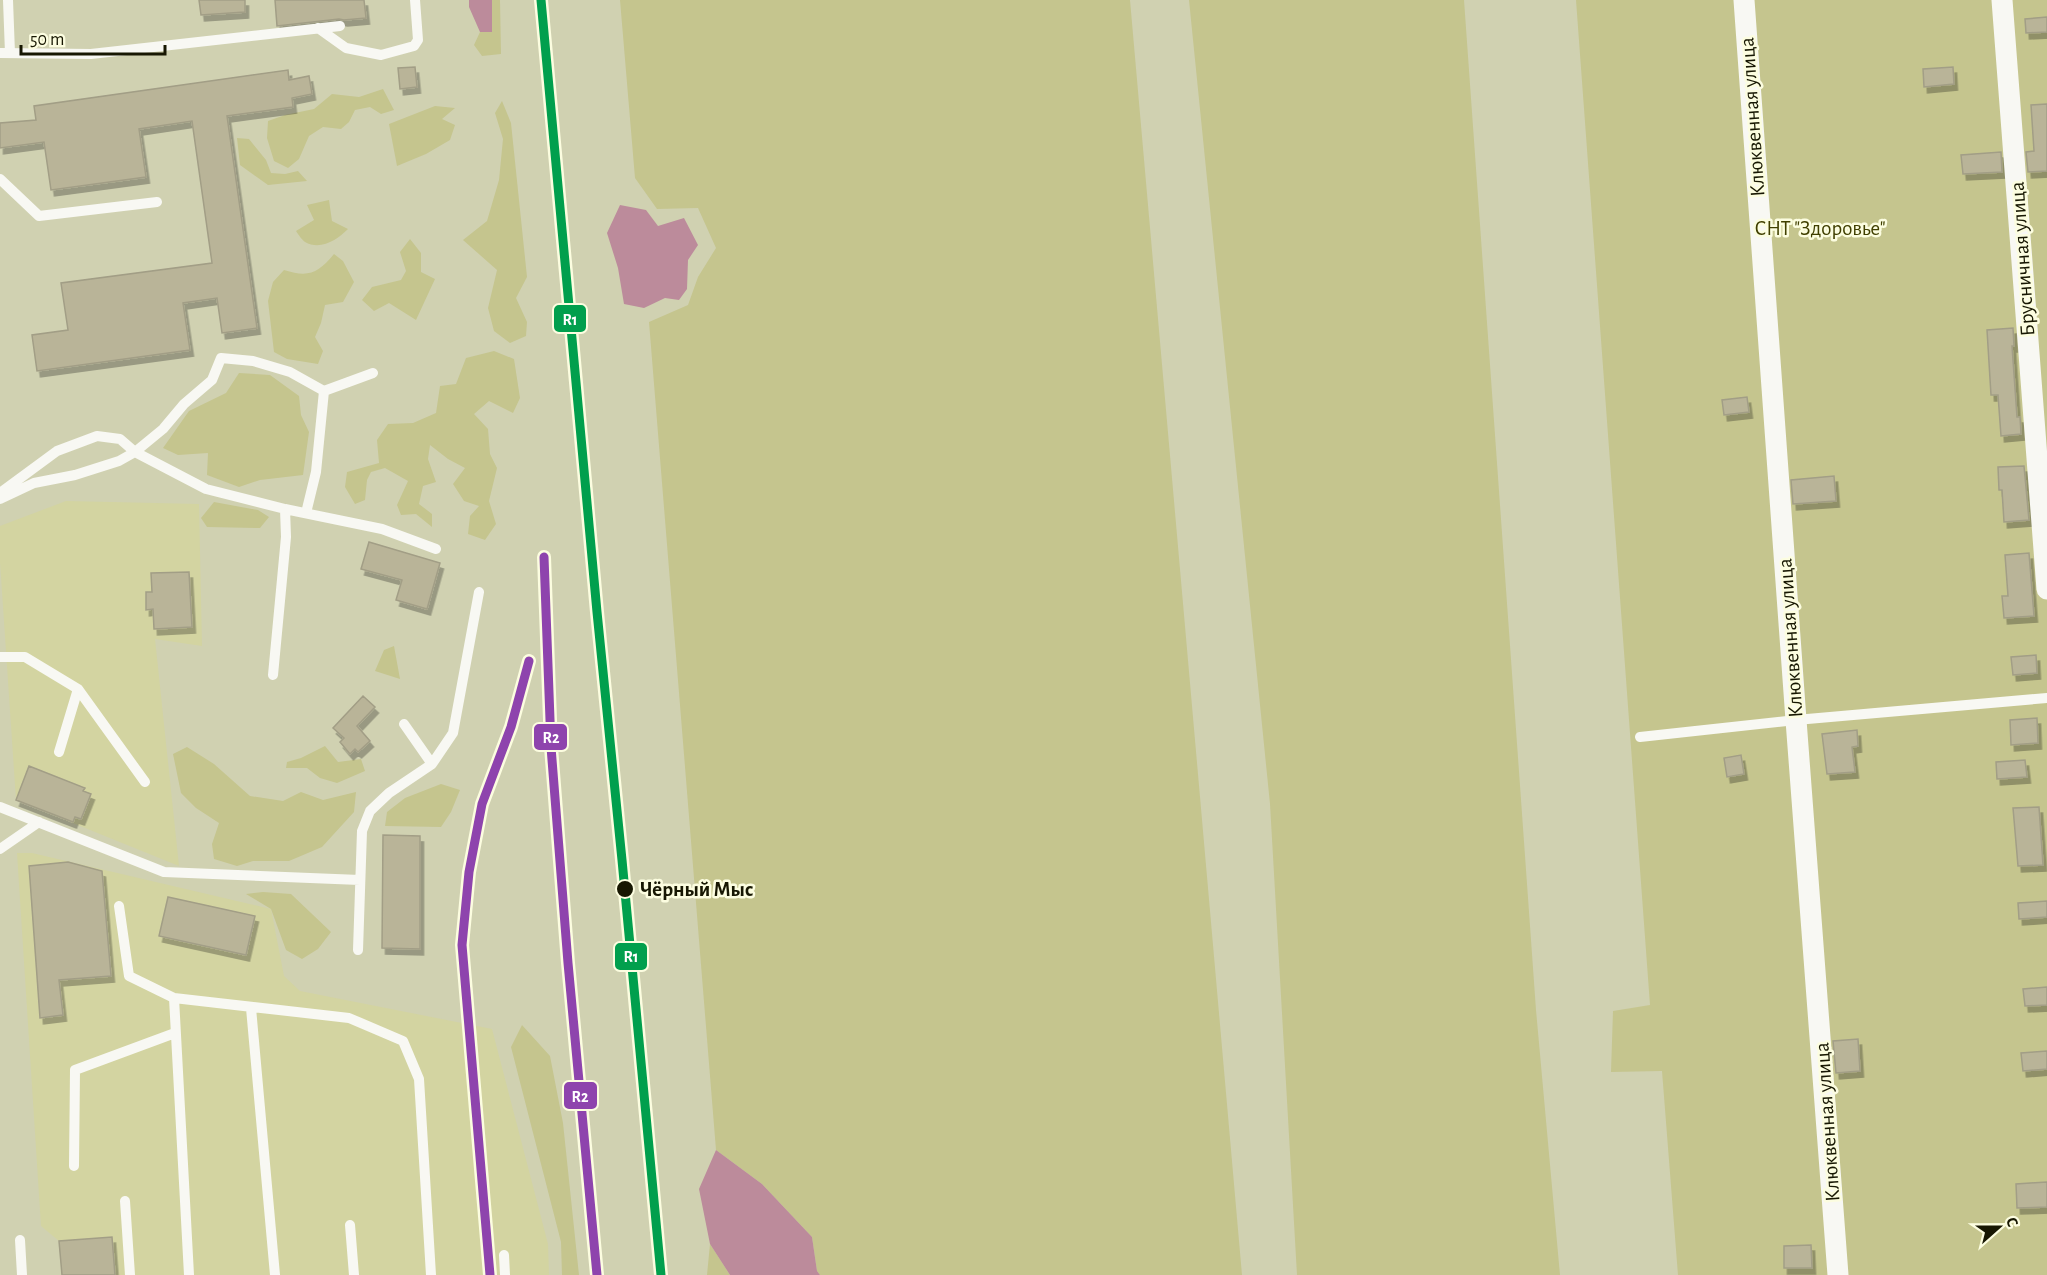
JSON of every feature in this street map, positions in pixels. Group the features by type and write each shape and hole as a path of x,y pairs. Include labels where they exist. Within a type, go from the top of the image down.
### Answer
{"street":[{"name":"Клюквенная улица","path":"1744,0 1838,1275"},
{"name":"Брусничная улица","path":"2002,0 2047,589"}],"lane":[{"path":"8,0 5,53 91,54 340,26"},
{"path":"318,28 346,48 381,55 414,46 418,40 415,0"},
{"path":"0,179 39,216 157,202"},
{"path":"0,500 34,483 75,475 119,461 135,452 164,429 184,404 212,380 222,358 253,361 290,372 324,391 373,373"},
{"path":"306,513 316,472 324,391"},
{"path":"0,493 57,451 97,436 120,439 135,452 206,489 285,509 382,529 436,549"},
{"path":"273,675 286,537 285,509"},
{"path":"358,950 362,831 370,811 389,793 432,764 453,734 478,592"},
{"path":"0,657 24,657 78,689 145,782"},
{"path":"59,752 78,689"},
{"path":"1640,737 1796,720 2047,698"},
{"path":"404,724 432,764"},
{"path":"0,807 164,872 360,880"},
{"path":"0,849 39,822"},
{"path":"119,906 129,976 174,998 349,1018 403,1041 419,1079 431,1275"},
{"path":"174,998 189,1275"},
{"path":"251,1008 275,1275"},
{"path":"74,1166 75,1070 176,1033"},
{"path":"125,1200 130,1275"},
{"path":"350,1226 354,1275"},
{"path":"20,1240 22,1275"},
{"path":"504,1255 505,1275"}],"shaded area":[{"path":"469,0 492,0 492,32 480,32 469,7"},
{"path":"620,205 646,210 658,226 684,218 698,245 688,260 687,289 679,300 665,298 644,308 624,304 618,268 607,233"},
{"path":"66,501 199,504 202,646 155,639 179,866 16,800 0,562 0,526"},
{"path":"17,853 32,853 271,909 284,976 300,991 492,1029 548,1244 549,1275 62,1275 59,1241 41,1226"},
{"path":"716,1150 762,1184 812,1237 817,1271 820,1275 730,1275 710,1244 699,1189"}],"green space":[{"path":"492,0 500,0 501,54 482,56 474,45 480,32 492,32"},
{"path":"620,0 1130,0 1242,1275 820,1275 817,1271 812,1237 762,1184 716,1150 649,322 688,305 698,277 716,248 698,208 657,209 635,178"},
{"path":"1189,0 1464,0 1536,1010 1560,1275 1297,1275 1270,804"},
{"name":"СНТ \"Здоровье\"","path":"1576,0 2047,0 2047,1275 1678,1275 1662,1071 1611,1072 1613,1011 1650,1005"},
{"path":"383,89 394,110 381,114 370,107 355,110 349,122 341,129 323,127 309,136 299,159 288,168 274,161 267,138 268,121 314,109 332,94 359,97"},
{"path":"502,101 511,123 527,277 516,298 527,322 526,336 510,343 494,331 488,308 497,270 463,240 487,221 499,180 503,139 495,113"},
{"path":"435,106 455,108 442,119 455,125 450,140 426,154 397,166 389,124"},
{"path":"237,138 249,139 266,160 271,173 285,174 298,171 307,181 268,185 240,165"},
{"path":"329,200 332,221 348,229 329,243 317,245 305,242 296,231 314,220 307,205"},
{"path":"410,239 421,253 421,272 435,279 416,320 389,303 374,311 362,300 372,287 401,280 406,271 400,252"},
{"path":"334,254 343,261 354,282 343,302 325,305 315,337 323,351 318,364 287,359 274,352 268,301 273,282 284,270 300,274 318,270"},
{"path":"494,351 514,359 520,398 513,413 489,401 474,414 488,429 490,454 497,468 489,501 496,524 485,540 468,534 470,516 479,506 464,501 453,484 465,468 448,459 430,445 428,459 436,482 423,486 419,504 432,514 432,527 416,514 401,515 397,505 408,481 385,468 371,472 367,480 365,500 355,504 345,487 347,472 379,463 377,440 388,424 413,423 436,413 440,386 456,384 466,358"},
{"path":"239,373 270,375 299,396 301,415 309,432 303,475 260,480 239,487 207,475 208,453 178,455 163,448 189,411 226,393"},
{"path":"214,502 258,510 269,517 260,528 207,527 201,518"},
{"path":"394,646 400,679 375,671 384,650"},
{"path":"325,746 338,762 361,759 365,771 337,783 320,778 307,768 286,768 287,762"},
{"path":"187,747 214,764 250,796 283,801 301,792 323,800 356,792 354,812 322,847 289,861 253,861 237,866 214,859 212,844 219,823 196,808 181,793 173,754"},
{"path":"441,784 460,790 451,812 441,827 385,826 387,812 405,798"},
{"path":"263,892 291,894 331,932 318,949 302,959 286,950 271,909 246,894"},
{"path":"522,1025 550,1056 563,1123 579,1275 562,1275 561,1242 511,1047"},
{"path":"710,1244 730,1275 707,1275"}],"building":[{"path":"199,0 245,0 245,12 201,15"},
{"path":"275,0 364,0 366,18 277,26"},
{"path":"2047,17 2047,32 2026,33 2025,19"},
{"path":"415,67 417,87 400,89 398,68"},
{"path":"1953,67 1954,84 1924,87 1923,69"},
{"path":"288,70 289,80 309,76 312,94 292,98 293,107 227,116 257,328 222,333 217,298 183,303 190,350 37,371 32,335 68,330 61,283 212,263 192,121 139,129 146,177 51,190 44,142 0,148 0,123 36,120 34,106"},
{"path":"2047,104 2047,171 2028,172 2026,152 2034,151 2031,105"},
{"path":"2001,152 2002,172 1963,174 1961,155"},
{"path":"2013,328 2014,346 2012,346 2017,417 2020,417 2021,434 2001,436 1998,395 1991,395 1987,330"},
{"path":"1747,397 1749,412 1724,415 1722,400"},
{"path":"2024,466 2029,520 2004,522 1998,467"},
{"path":"1834,476 1836,501 1793,504 1791,480"},
{"path":"369,542 440,563 427,609 396,600 402,580 361,569"},
{"path":"2029,553 2034,616 2004,618 2002,596 2008,596 2005,555"},
{"path":"189,572 192,627 154,629 153,609 146,610 146,592 152,592 151,573"},
{"path":"2036,655 2037,673 2013,675 2011,657"},
{"path":"363,696 375,707 357,726 370,741 358,752 355,749 350,754 340,742 344,738 333,728"},
{"path":"2037,718 2038,743 2011,745 2010,720"},
{"path":"1857,730 1858,746 1852,747 1855,772 1827,774 1822,734"},
{"path":"1741,755 1744,774 1727,777 1724,758"},
{"path":"2025,760 2027,777 1997,779 1996,762"},
{"path":"29,766 85,788 83,791 91,794 81,819 75,817 73,822 16,800"},
{"path":"2039,807 2043,865 2018,866 2013,808"},
{"path":"383,835 420,836 420,949 382,948"},
{"path":"68,862 102,871 111,976 59,980 63,1015 40,1018 29,866"},
{"path":"168,897 255,916 246,955 159,936"},
{"path":"2047,901 2047,917 2019,919 2018,903"},
{"path":"2047,987 2047,1005 2025,1006 2023,989"},
{"path":"1858,1039 1860,1071 1836,1073 1833,1041"},
{"path":"2047,1051 2047,1069 2023,1071 2021,1053"},
{"path":"2047,1182 2047,1207 2017,1208 2016,1184"},
{"path":"112,1237 115,1275 62,1275 59,1241"},
{"path":"1811,1245 1812,1268 1784,1268 1784,1246"}],"transit line":[{"name":"R1","path":"541,0 661,1275"},
{"name":"R2","path":"544,557 551,747 568,963 597,1275"},
{"name":"R2","path":"490,1275 462,945 469,872 482,804 511,727 529,661"}],"place":[{"name":"Чёрный Мыс","path":"625,889"}]}
